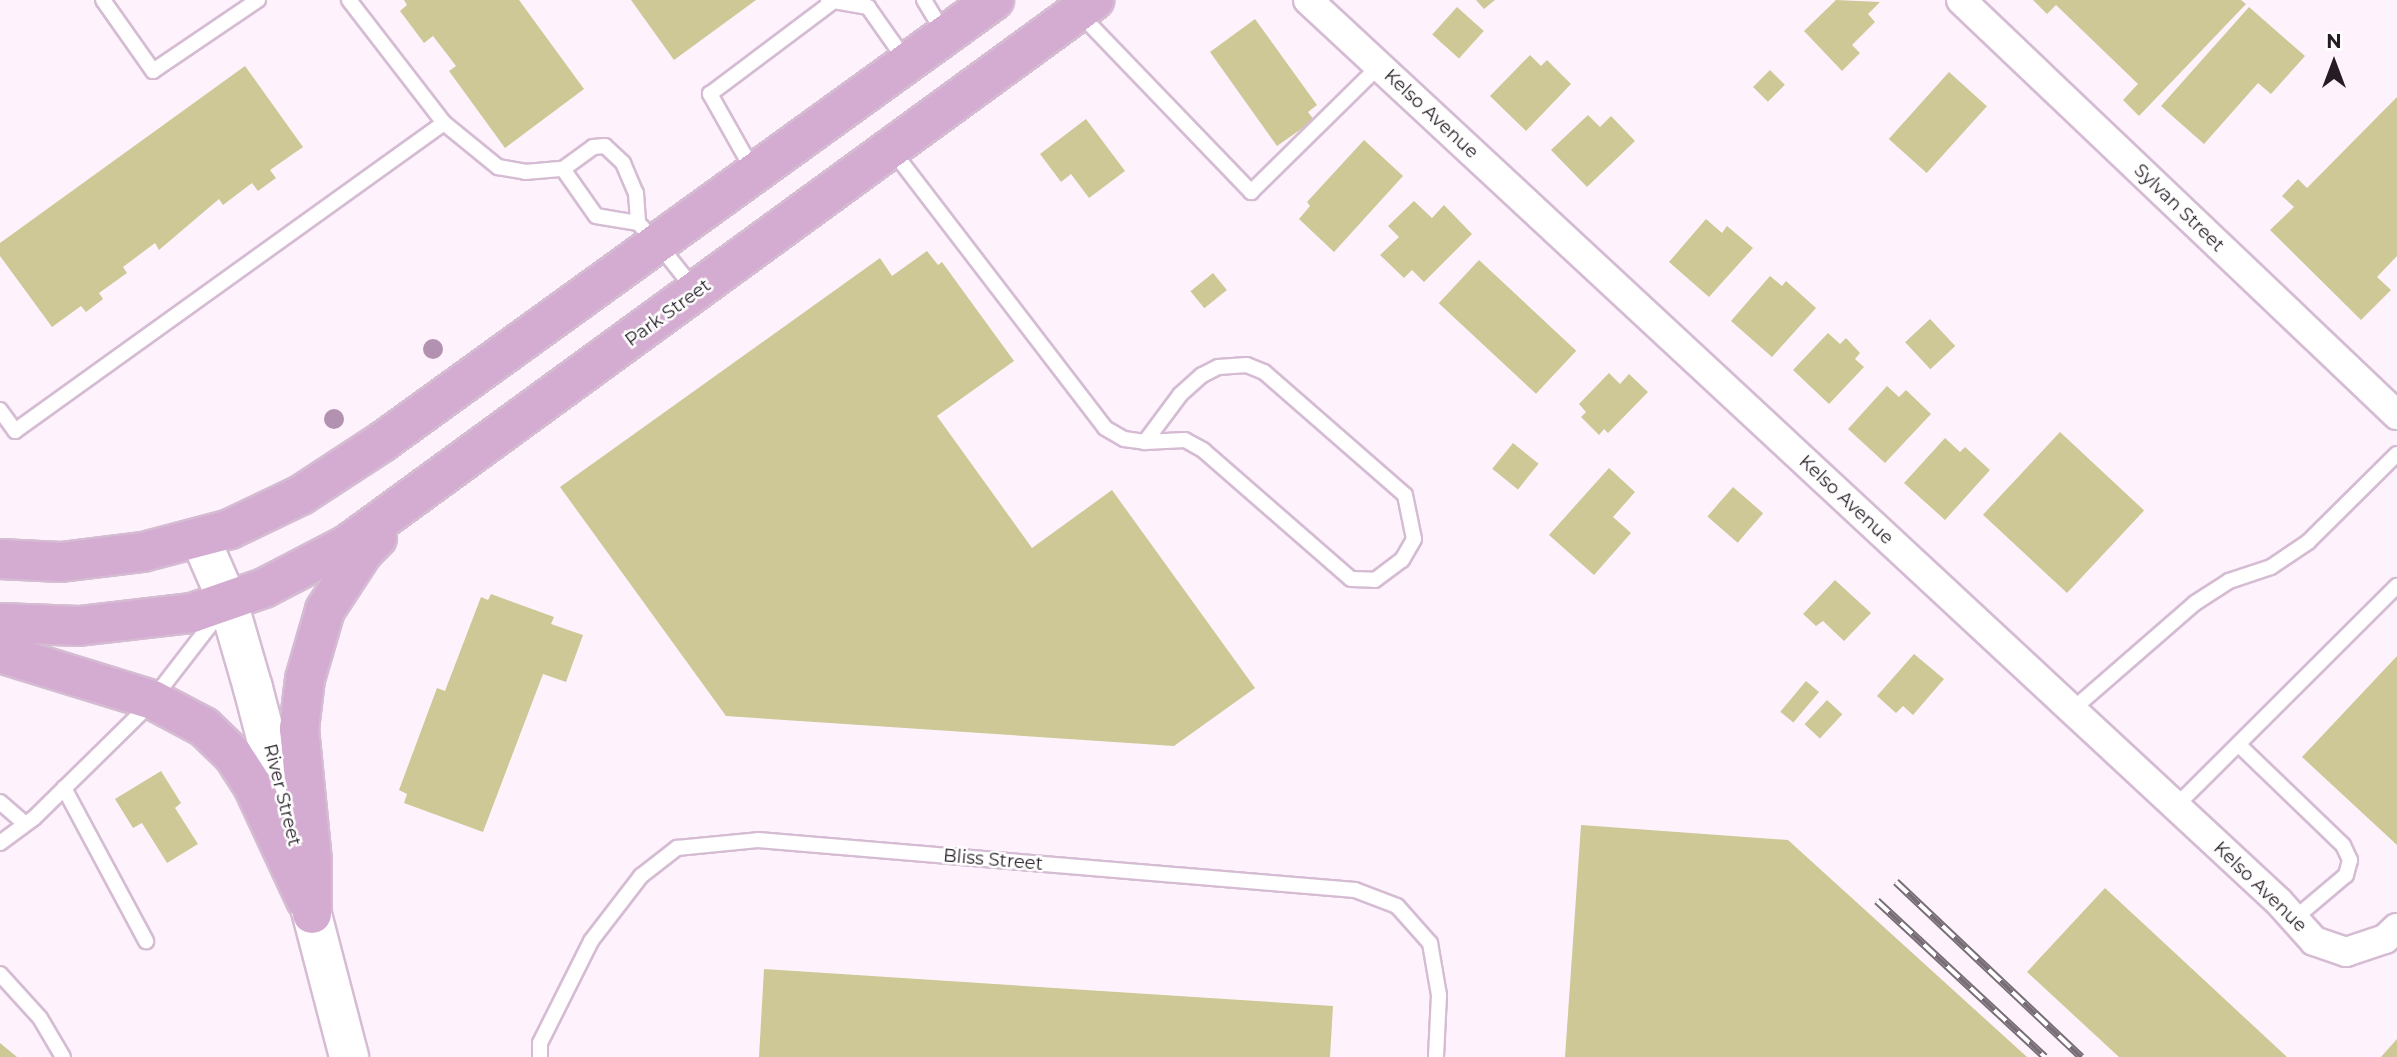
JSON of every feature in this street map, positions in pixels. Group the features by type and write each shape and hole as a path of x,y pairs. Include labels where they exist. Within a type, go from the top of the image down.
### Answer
{"main road":[{"path":"0,559 89,560 200,538 258,518 311,489 648,233 755,173 994,0"},
{"name":"Park Street","path":"0,623 92,625 192,613 286,578 347,545 440,480 1086,6"},
{"path":"312,914 312,861 299,729 305,679 325,610 363,552 422,505 440,480"},
{"name":"River Street","path":"200,538 228,601 349,1057"},
{"path":"0,653 153,699 204,727 233,755 253,786 312,914"}],"street":[{"name":"Kelso Avenue","path":"1308,0 2176,806 2314,941 2346,952 2385,939 2397,928"},
{"name":"Sylvan Street","path":"1961,0 2397,415"}],"lane":[{"path":"103,0 153,71 258,0"},
{"path":"349,0 444,123 498,167 525,172 563,169 593,147 606,146 623,163 636,193 648,233 697,292"},
{"path":"924,0 946,35"},
{"path":"755,173 710,94 829,2 868,6 907,62"},
{"path":"1086,6 1251,192 1379,66"},
{"path":"0,410 15,430 444,123"},
{"path":"892,148 1105,428 1124,439 1145,442 1185,440 1203,450 1351,579 1375,580 1402,560 1414,539 1405,495 1264,372 1247,365 1219,367 1202,375 1180,395 1145,442"},
{"path":"563,169 596,216 648,233"},
{"path":"2072,710 2195,603 2229,581 2272,566 2308,542 2397,454"},
{"path":"2176,806 2397,586"},
{"path":"0,843 64,788 153,699 228,601"},
{"path":"2239,745 2343,845 2350,860 2346,875 2294,919"},
{"path":"64,788 146,941"},
{"path":"0,802 25,824"},
{"name":"Bliss Street","path":"540,1057 540,1043 591,941 641,876 677,848 758,840 1355,890 1397,906 1430,943 1439,995 1436,1057"},
{"path":"0,974 40,1018 63,1057"}],"building":[{"path":"404,0 519,0 584,89 505,148 449,71 456,66 433,36 424,43 400,11 407,5"},
{"path":"631,0 756,0 674,60"},
{"path":"1476,0 1495,0 1484,9"},
{"path":"1836,0 1880,2 1868,14 1875,22 1852,45 1860,53 1842,71 1804,31"},
{"path":"2033,0 2241,0 2246,4 2139,116 2123,100 2138,84 2056,5 2047,14"},
{"path":"1457,7 1484,31 1459,59 1432,34"},
{"path":"2249,7 2305,56 2271,94 2258,83 2204,144 2161,106"},
{"path":"1255,19 1317,105 1308,112 1314,120 1277,146 1210,52"},
{"path":"1530,55 1541,66 1547,60 1571,84 1526,131 1490,96"},
{"path":"245,66 303,147 270,170 276,178 258,191 252,183 223,205 219,199 159,250 155,243 123,267 127,273 99,293 103,299 86,312 81,306 52,327 0,256 0,243"},
{"path":"1770,70 1785,85 1768,102 1753,87"},
{"path":"1949,72 1987,106 1927,173 1889,139"},
{"path":"2397,97 2397,256 2377,277 2391,290 2361,320 2270,230 2294,207 2282,196 2298,179 2307,188"},
{"path":"1588,115 1600,127 1611,116 1635,141 1587,187 1551,150"},
{"path":"1086,119 1125,171 1089,198 1071,174 1061,182 1040,154"},
{"path":"1364,140 1403,176 1334,252 1299,219 1310,206 1307,202"},
{"path":"1414,201 1432,218 1444,205 1472,234 1424,282 1412,270 1404,278 1380,255 1399,237 1388,226"},
{"path":"1706,219 1722,233 1727,226 1753,248 1709,297 1669,262"},
{"path":"927,251 938,265 942,262 1014,361 937,416 1032,548 1112,490 1255,688 1174,746 726,716 560,487 880,258 892,276"},
{"path":"1479,260 1576,351 1536,394 1439,303"},
{"path":"1213,273 1227,290 1204,308 1190,291"},
{"path":"1770,276 1782,286 1786,281 1816,308 1772,357 1731,321"},
{"path":"1930,319 1955,346 1930,369 1905,342"},
{"path":"1828,333 1840,344 1846,338 1860,353 1855,359 1864,367 1829,404 1793,370"},
{"path":"1609,373 1620,384 1629,374 1648,392 1608,433 1604,429 1599,435 1581,417 1586,412 1579,404"},
{"path":"1887,386 1899,397 1906,390 1931,414 1885,463 1848,429"},
{"path":"2060,432 2144,510 2067,593 1983,515"},
{"path":"1945,438 1960,452 1965,447 1990,470 1945,520 1904,483"},
{"path":"1513,443 1539,464 1518,489 1492,469"},
{"path":"1609,468 1635,492 1613,517 1631,533 1594,575 1549,535"},
{"path":"1733,487 1763,513 1738,543 1707,516"},
{"path":"1835,580 1871,613 1844,641 1823,621 1816,626 1803,614"},
{"path":"491,594 554,617 551,624 583,635 566,682 543,674 483,832 404,803 407,794 399,790 437,688 445,691 481,597 488,600"},
{"path":"1914,654 1944,679 1913,715 1903,706 1896,713 1877,696"},
{"path":"2397,656 2397,845 2302,757"},
{"path":"1806,681 1819,692 1793,723 1780,712"},
{"path":"1827,700 1842,714 1820,738 1804,724"},
{"path":"161,771 181,803 175,808 198,844 167,863 142,823 133,828 115,799"},
{"path":"1581,825 1788,840 2027,1057 1565,1057"},
{"path":"2105,888 2287,1057 2119,1057 2027,972"},
{"path":"764,969 1333,1006 1330,1057 759,1057"},
{"path":"2397,1039 2397,1057 2381,1057"},
{"path":"0,1043 17,1057 0,1057"}],"railway":[{"path":"1896,882 2081,1057"},
{"path":"1877,901 2045,1057"}]}
